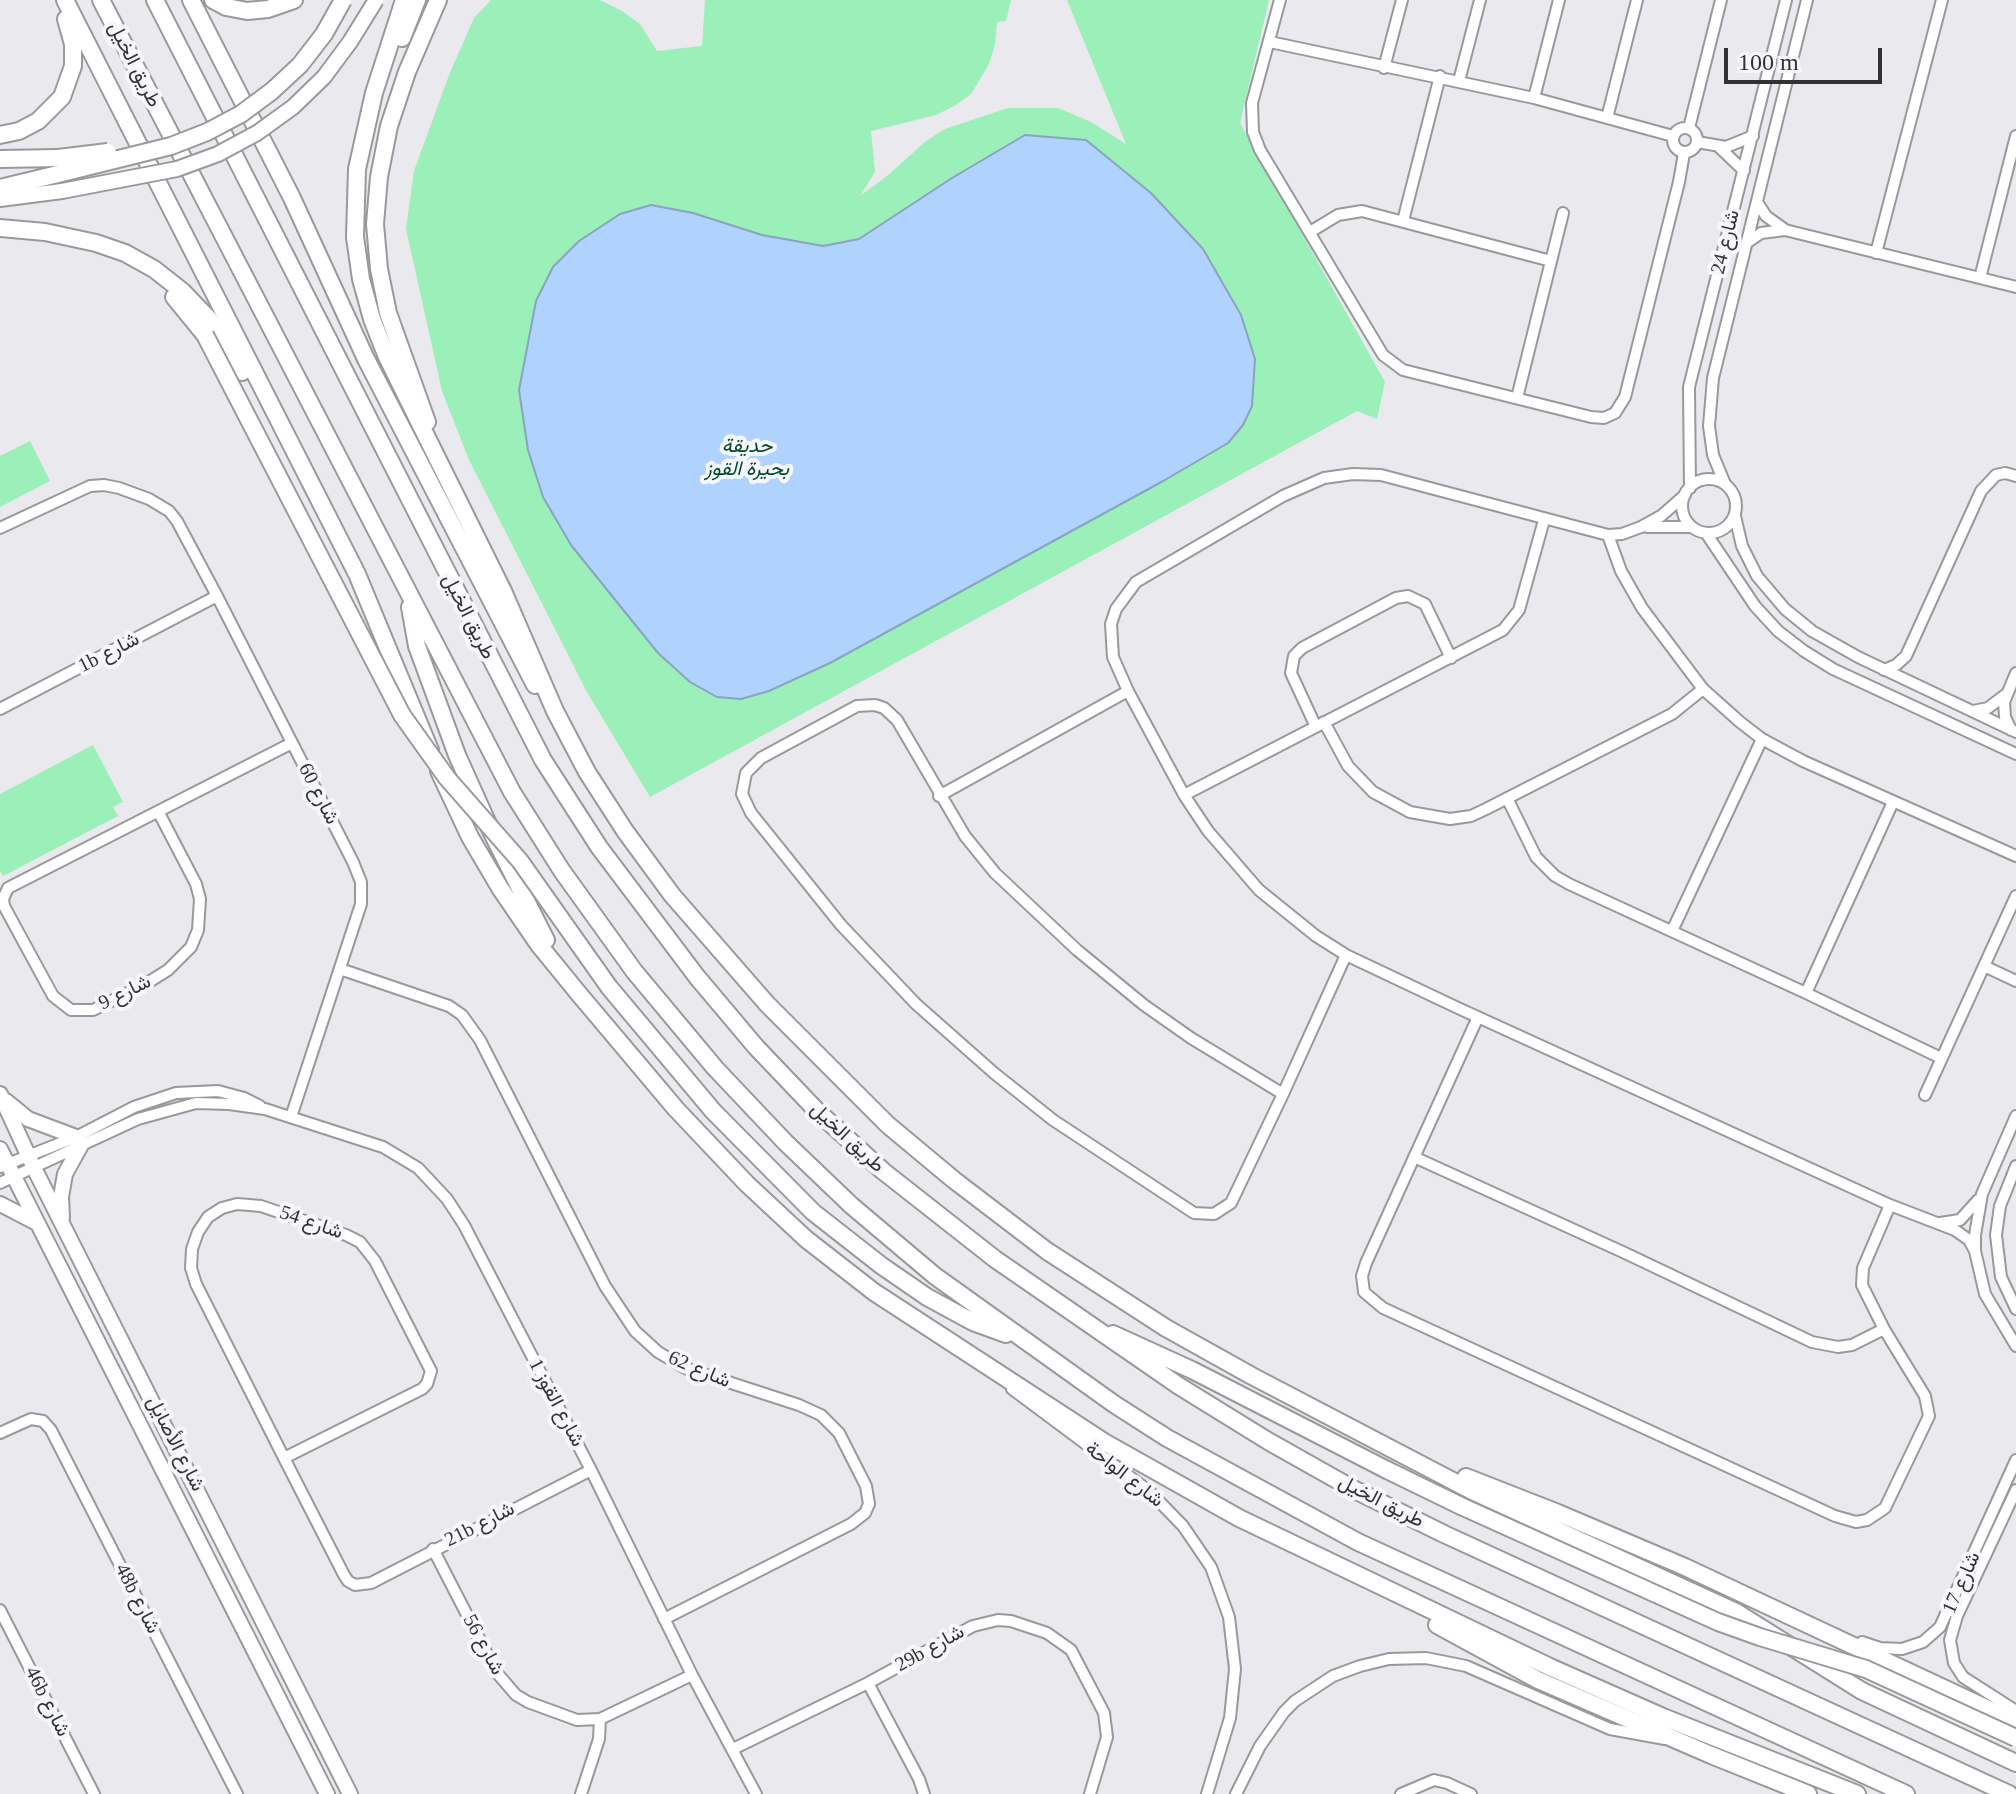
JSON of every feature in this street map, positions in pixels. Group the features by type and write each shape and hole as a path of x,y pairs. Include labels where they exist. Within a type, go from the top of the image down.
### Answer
{"highway":[{"path":"0,135 19,131 38,121 55,106 67,87 73,66 73,44 56,0"},
{"path":"65,0 357,574 444,784 500,888 560,972 676,1109 784,1219 874,1292 1104,1442 1183,1487 1387,1590 1607,1693 1857,1794"},
{"name":"طريق الخيل","path":"101,0 489,751 536,832 596,919 687,1036 762,1118 852,1206 935,1276 1141,1421 1329,1528 1906,1794"},
{"name":"طريق الخيل","path":"155,0 520,719 561,790 599,847 727,1014 817,1111 917,1199 1084,1323 1223,1414 1355,1490 2009,1794"},
{"path":"191,0 292,198 366,359 519,659 555,711"},
{"path":"213,0 236,9 257,11 279,7 294,0"},
{"path":"0,188 58,166 153,152 216,128 272,91 312,50 343,0"},
{"path":"404,0 365,124 355,191 355,237 361,279 379,338 497,579 555,711 605,801 645,860 699,928 807,1046 910,1144 997,1214 1122,1300 1209,1352 1417,1462 1736,1612 1862,1691 2016,1763"},
{"path":"365,124 417,0"},
{"path":"428,440 423,405 401,354 388,313 379,269 375,224 379,177 389,126 417,45 438,0"},
{"path":"0,159 58,166"},
{"path":"0,228 65,236 110,247 139,260 169,280 209,319 232,353 312,510 385,636"},
{"path":"65,236 118,259 149,277 183,306 205,335 402,715 447,778 520,861 609,987 679,1072 739,1138 836,1232 938,1304 973,1322 1023,1339"},
{"path":"410,598 417,646 452,742 493,835 560,972"},
{"path":"1084,1323 1166,1357 1463,1507 1718,1622 1866,1669 2016,1738"},
{"path":"1417,1462 1558,1513 1685,1567 2016,1722"},
{"path":"1387,1590 1431,1622 1503,1663 1673,1739 1808,1794"}],"main road":[{"path":"0,199 62,191 177,169 218,154 257,133 293,107 324,77 376,0"},
{"path":"0,1093 16,1112 78,1141 65,1174 61,1197 62,1222"},
{"name":"شارع الأصايل","path":"0,1093 31,1161 350,1794"},
{"name":"شارع الأصايل","path":"0,1149 5,1173 37,1223 327,1794"},
{"path":"0,1204 37,1223"}],"street":[{"path":"1280,0 1252,103 1253,132 1260,150 1389,361 1403,370 1597,418 1610,416 1625,397 1684,153"},
{"path":"1384,68 1402,0"},
{"path":"1459,81 1480,0"},
{"path":"1534,98 1559,0"},
{"path":"1607,118 1637,0"},
{"path":"1689,128 1721,0"},
{"name":"شارع 24","path":"1688,491 1689,387 1786,0"},
{"name":"شارع 24","path":"1725,484 1716,465 1711,442 1710,397 1807,0"},
{"path":"1876,253 1942,0"},
{"path":"1270,42 1384,68 1440,76 1673,136"},
{"path":"1403,221 1440,76"},
{"path":"1689,128 1695,132 1697,142 1691,151 1684,153 1676,149 1673,136 1680,129 1689,128"},
{"path":"1697,142 1719,147 1734,146 1753,136"},
{"path":"1980,278 2016,136"},
{"path":"1719,147 1744,171"},
{"path":"1757,202 1771,222 1785,230 2016,287"},
{"path":"1310,232 1338,215 1354,211 1551,261"},
{"path":"1517,398 1563,213"},
{"path":"1748,242 1761,233 1785,230"},
{"path":"1884,670 1906,656 1981,491 1996,475 2005,473 2016,476"},
{"path":"1975,1251 1963,1235 1890,1205 1346,955 1295,921 1259,890 1220,847 1184,795 1113,657 1111,624 1124,594 1149,573 1310,483 1353,474 1381,475 1608,535 1641,527 1661,516 1696,483 1711,479 1725,484 1735,498 1735,516 1746,555 1757,576 1798,620 1827,641 2014,731"},
{"name":"شارع 60","path":"0,528 90,486 119,488 149,499 169,511 217,596 353,862 361,882 359,914 291,1117"},
{"path":"1688,491 1683,512 1692,527"},
{"path":"1641,527 1692,527 1706,533 1720,531 1735,516"},
{"path":"1184,795 1492,637 1513,621 1524,598 1544,520"},
{"path":"1706,533 1755,606 1778,631 1804,651 1833,669 2016,754"},
{"path":"1608,535 1621,571 1642,608 1703,689 1762,739 1803,761 2016,856"},
{"name":"1b شارع","path":"0,709 217,596"},
{"path":"1451,658 1425,604 1408,596 1396,598 1302,648 1294,656 1291,667 1293,678 1320,724 1358,778 1373,792 1410,812 1450,819 1471,816 1672,714 1703,689"},
{"path":"1973,711 1995,705 2005,695 2016,673"},
{"path":"939,796 1128,691"},
{"path":"2005,695 2005,717 2014,731"},
{"path":"1283,1094 1191,1038 1099,969 995,873 965,836 939,796 891,713 875,705 857,706 761,758 746,773 742,783 745,804 817,897 916,1004 1053,1120 1185,1208 1204,1215 1214,1214 1231,1203 1283,1094 1346,955"},
{"path":"1672,931 1762,739"},
{"name":"شارع 9","path":"159,813 196,884 200,899 198,930 191,947 168,970 119,998 93,1010 71,1010 53,996 4,906 4,893 15,883 159,813 292,743"},
{"path":"1507,798 1529,846 1555,876 1941,1058"},
{"path":"1806,993 1893,802"},
{"path":"1925,1095 2016,896"},
{"path":"1984,966 2016,981"},
{"name":"شارع 62","path":"340,969 449,1006 462,1015 473,1026 605,1286 635,1331 658,1352 685,1368 821,1415 839,1433 866,1486 869,1504 865,1513 851,1524 664,1619"},
{"path":"1478,1017 1364,1269 1364,1292 1383,1308 1845,1520 1867,1520 1885,1508 1929,1416 1925,1396 1864,1293 1862,1276 1890,1205"},
{"name":"شارع القوز 1","path":"5,1173 78,1141 134,1107 176,1093 218,1091 383,1147 418,1168 433,1182 464,1225 591,1470 692,1675 756,1794"},
{"path":"2016,1116 1982,1194 1976,1219 1975,1251 1985,1294 2016,1346"},
{"path":"1414,1157 1812,1342 1838,1347 1852,1345 1884,1329"},
{"path":"2016,1166 2000,1206 1996,1235 2001,1277 2016,1309"},
{"path":"1934,1223 1954,1222 1966,1216 1982,1194"},
{"name":"شارع 54","path":"284,1458 422,1389 431,1378 431,1371 371,1254 360,1242 261,1206 237,1204 222,1208 208,1217 198,1232 192,1249 191,1268 196,1284 284,1458 344,1575 355,1585 371,1583"},
{"name":"شارع الواحة","path":"990,1369 1034,1408 1149,1491 1183,1526 1211,1567 1229,1617 1235,1669 1230,1718 1207,1794"},
{"name":"48b شارع","path":"0,1433 26,1420 43,1421 51,1430 237,1794"},
{"name":"17 شارع","path":"1774,1609 1880,1648 1902,1649 1929,1638 1948,1615 2016,1460"},
{"name":"21b شارع","path":"371,1583 591,1470"},
{"name":"17 شارع","path":"2016,1490 1957,1616 1950,1640 1954,1663 1963,1677 2016,1711"},
{"name":"شارع 56","path":"433,1549 506,1686 516,1695 542,1708 577,1720 600,1719"},
{"name":"46b شارع","path":"0,1610 94,1794"},
{"name":"29b شارع","path":"733,1749 868,1683 973,1626 985,1622 1011,1621 1047,1633 1071,1650 1079,1661 1107,1725 1104,1749 1090,1794"},
{"path":"1236,1794 1260,1746 1295,1701 1333,1676 1389,1659 1426,1658 1466,1666 1610,1729 1673,1739"},
{"path":"581,1794 599,1739 600,1719 692,1675"},
{"path":"868,1683 924,1794"},
{"path":"1401,1794 1434,1780 1471,1794"}],"green space":[{"name":"حديقة بحيرة القوز","path":"491,0 600,0 640,24 657,51 702,46 705,0 1011,0 1006,21 997,22 989,64 971,94 936,115 871,131 875,172 860,196 945,129 1008,108 1058,108 1091,122 1126,144 1067,0 1269,0 1240,123 1385,382 1377,419 1357,411 650,797 587,692 469,460 442,391 406,229 414,171 449,75 474,18"},
{"path":"30,441 50,481 0,507 0,456"},
{"path":"93,745 123,802 113,807 118,816 3,876 0,871 0,794"}],"water":[{"path":"1025,135 1086,140 1151,193 1203,249 1241,315 1255,359 1252,406 1243,425 1228,443 1165,480 830,663 769,691 741,699 717,697 690,682 658,653 571,545 543,497 528,450 519,390 536,301 553,267 579,241 620,214 651,205 693,213 762,235 823,246 859,239"}]}
